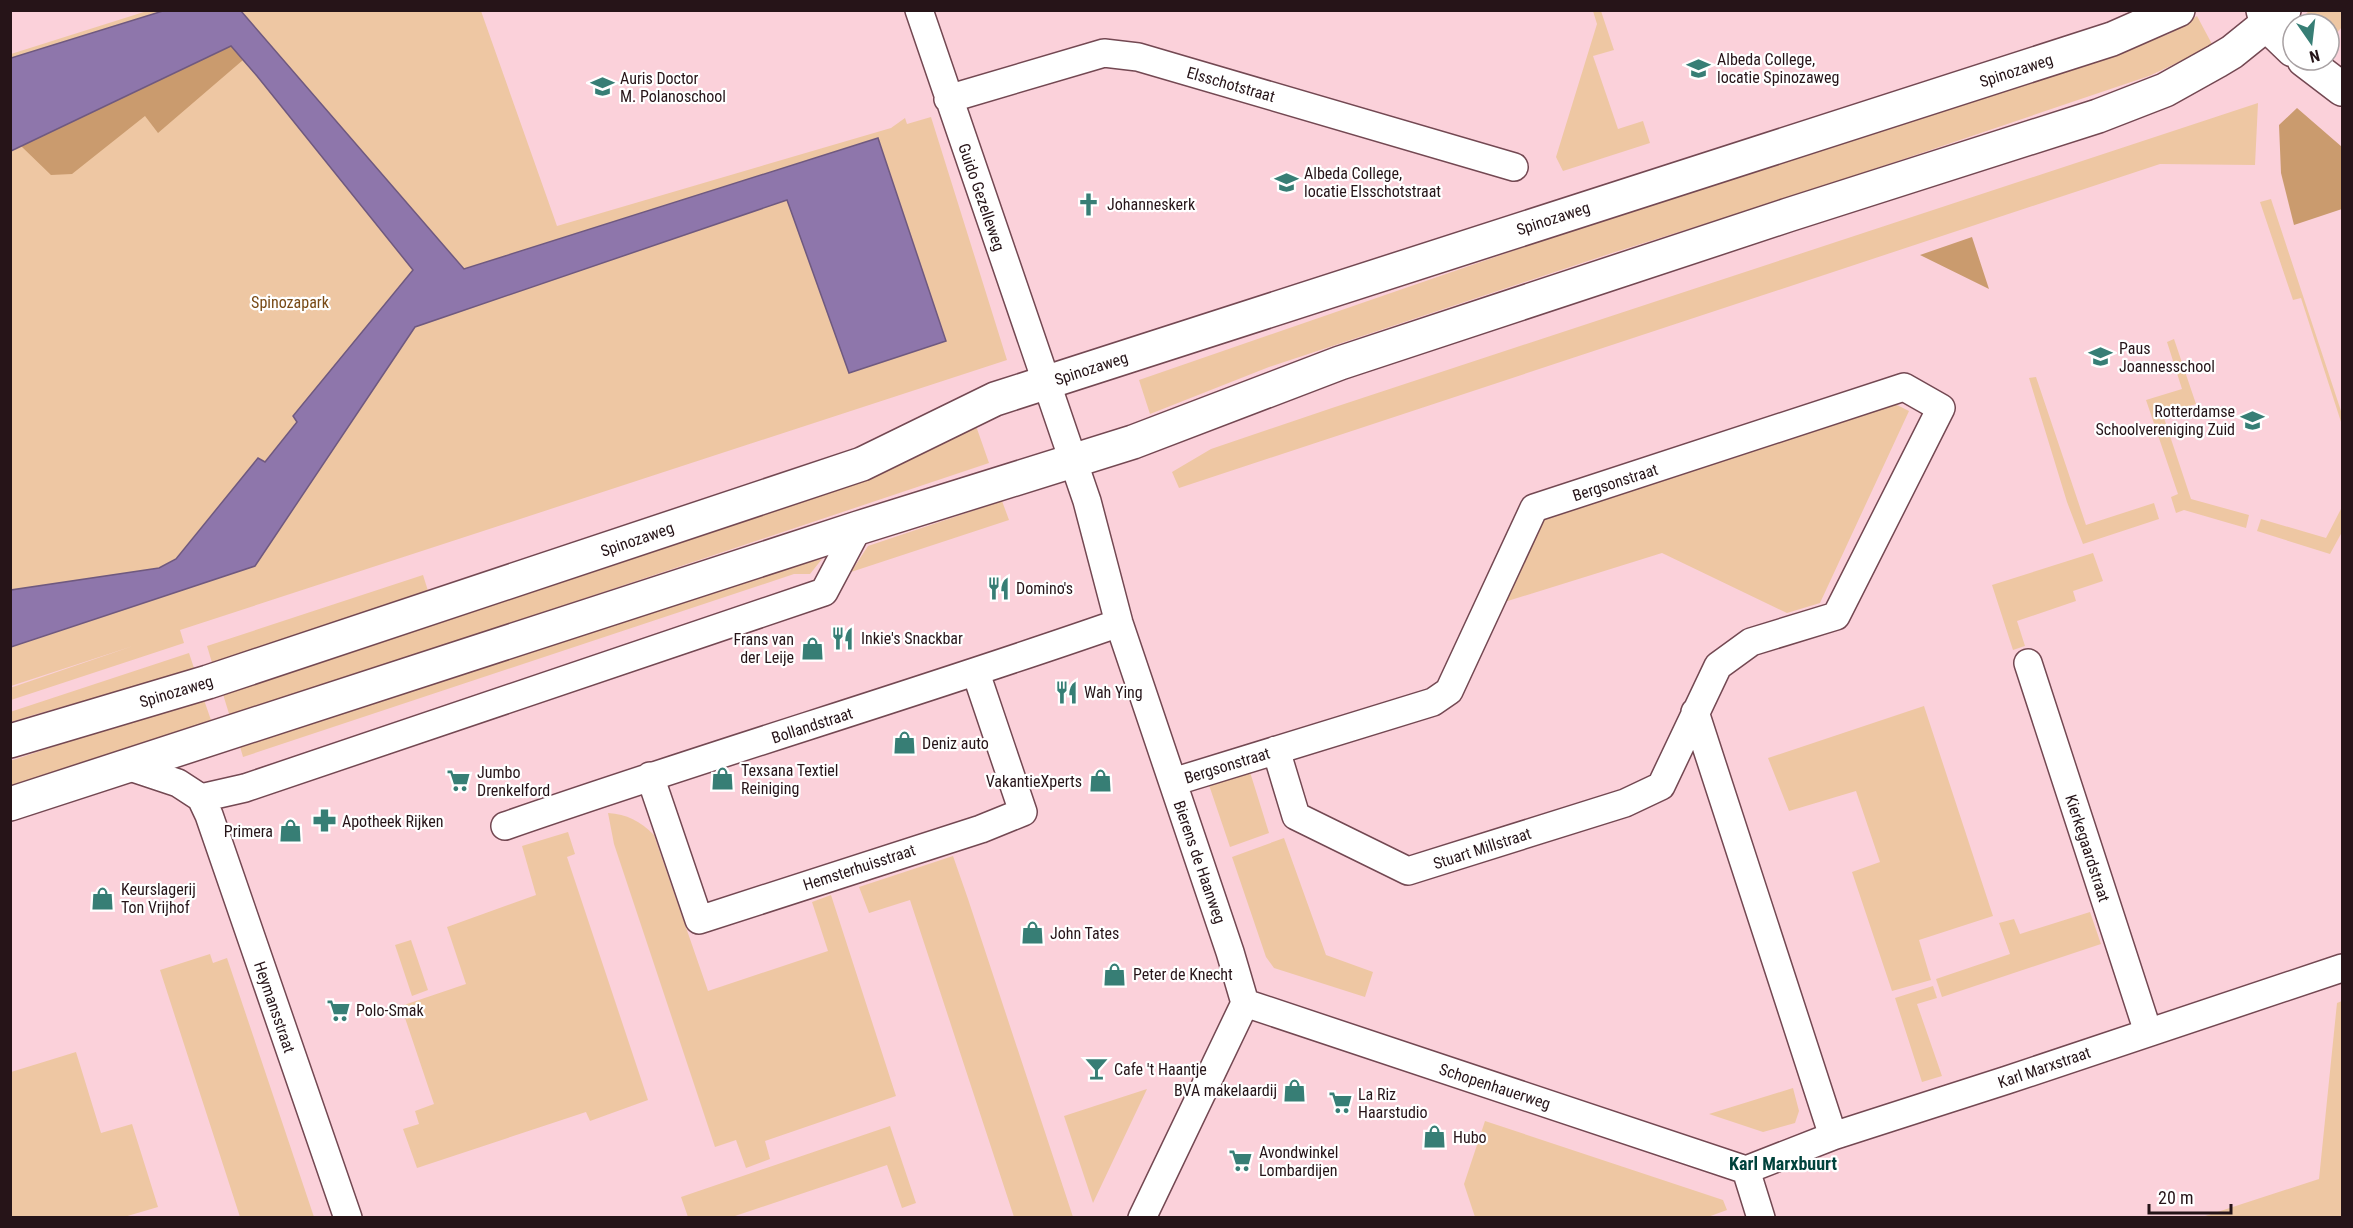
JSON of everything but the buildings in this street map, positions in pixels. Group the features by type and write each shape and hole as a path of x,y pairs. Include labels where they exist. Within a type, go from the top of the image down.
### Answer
{"main road":[{"name":"Spinozaweg","path":"10,741 208,682 862,464 995,399 2112,39 2178,10"},
{"path":"10,804 858,528 1133,442 1340,363 1788,215 2098,116 2165,90 2232,52 2271,15 2281,31"},
{"path":"2320,72 2343,89"}],"street":[{"name":"Guido Gezelleweg","path":"919,10 1072,461"},
{"name":"Elsschotstraat","path":"948,99 1104,52 1138,57 1514,167"},
{"name":"Bergsonstraat","path":"1173,782 1433,702 1449,691 1534,508 1904,387 1941,408 1836,616"},
{"name":"Bierens de Haanweg","path":"1072,461 1087,501 1119,623 1230,952 1245,1003"},
{"path":"127,766 178,783 201,798 245,788 824,592 858,528"},
{"name":"Stuart Millstraat","path":"1276,750 1296,816 1408,872 1625,803 1661,786 1718,666 1751,642 1836,616"},
{"name":"Bollandstraat","path":"506,826 650,776 976,673 1119,623"},
{"name":"Kierkegaardstraat","path":"2028,663 2148,1032"},
{"name":"Hemsterhuisstraat","path":"650,776 699,920 981,829 1023,812 976,673"},
{"path":"1695,712 1833,1136"},
{"name":"Heymansstraat","path":"201,798 212,823 348,1218"},
{"name":"Karl Marxstraat","path":"1746,1170 1833,1136 2343,968"},
{"path":"1142,1218 1245,1003"},
{"name":"Schopenhauerweg","path":"1245,1003 1746,1170"},
{"path":"1746,1170 1761,1218"}],"green space":[{"name":"Spinozapark","path":"147,11 481,11 557,226 891,128 905,118 907,124 931,117 1007,360 180,630 184,643 11,700 10,688 133,646 11,686 11,54"},
{"path":"1593,11 1601,11 1614,50 1593,56 1618,129 1643,121 1650,143 1563,171 1556,157 1597,24"},
{"path":"2342,11 2342,27 2341,12 2308,12"},
{"path":"2197,16 2213,46 2149,76 1803,193 1612,253 1269,367 1150,414 1139,380 1556,236 1755,172 1971,96 2169,34"},
{"path":"2258,103 2255,165 2160,164 1179,488 1172,472 1211,449"},
{"path":"2271,199 2342,414 2342,425 2301,298 2293,300 2260,202"},
{"path":"2174,339 2196,404 2163,415 2191,499 2249,515 2246,528 2184,510 2176,513 2171,497 2178,494 2146,400 2182,389 2167,342"},
{"path":"2036,377 2086,525 2154,503 2159,519 2083,544 2067,502 2029,378"},
{"path":"1891,402 1909,411 1820,603 1787,613 1662,553 1498,604 1542,512"},
{"path":"975,423 989,463 230,717 222,691"},
{"path":"1002,501 1009,520 851,572 868,546"},
{"path":"2342,507 2342,532 2330,554 2257,531 2261,519 2326,538"},
{"path":"2093,553 2103,581 2073,591 2076,601 2017,621 2025,646 2013,650 1992,585"},
{"path":"822,559 810,574 794,574 243,757 239,743 755,574"},
{"path":"423,575 429,594 213,666 207,646"},
{"path":"189,653 195,671 11,722 10,712"},
{"path":"203,697 212,723 11,790 10,761"},
{"path":"1924,706 1993,916 1919,940 1931,980 1892,991 1852,872 1880,862 1856,791 1789,811 1768,758"},
{"path":"1250,772 1269,833 1230,847 1209,785"},
{"path":"608,813 633,819 654,835 708,991 828,951 812,902 831,895 896,1096 765,1141 770,1159 746,1168 736,1140 715,1147 614,844"},
{"path":"568,832 575,854 567,857 648,1100 590,1121 586,1112 417,1168 403,1129 419,1124 415,1111 434,1104 401,1006 466,984 447,927 536,895 522,846"},
{"path":"1284,838 1326,955 1373,972 1365,997 1274,968 1266,957 1232,857"},
{"path":"953,856 1073,1217 1014,1217 910,900 869,913 859,887"},
{"path":"2090,912 2101,944 1942,997 1936,979 2010,954 1999,923 2014,919 2020,934"},
{"path":"411,940 428,990 412,996 395,945"},
{"path":"210,954 213,963 227,958 314,1217 240,1217 160,970"},
{"path":"1933,986 1937,998 1917,1004 1942,1076 1922,1082 1895,998"},
{"path":"2342,1001 2342,1217 2202,1217 2319,1179 2337,1003"},
{"path":"76,1052 101,1133 132,1124 158,1207 124,1217 11,1217 11,1072"},
{"path":"1793,1088 1799,1111 1795,1123 1763,1132 1709,1114"},
{"path":"1147,1089 1093,1203 1064,1116"},
{"path":"1485,1121 1723,1200 1727,1210 1705,1218 1475,1217 1464,1184"},
{"path":"890,1126 916,1203 902,1208 887,1165 732,1217 688,1217 681,1197"}],"shaded area":[{"path":"166,10 241,11 464,269 878,138 946,341 849,373 787,200 415,327 255,566 11,647 11,590 159,568 176,559 258,458 265,462 297,422 293,416 413,270 231,46 11,151 11,58"},
{"path":"231,46 243,60 158,133 145,116 72,174 51,175 21,146"},
{"path":"2297,108 2342,147 2342,209 2294,225 2281,173 2279,125"},
{"path":"1972,237 1989,289 1920,255"}],"place":[{"name":"Albeda College, locatie Spinozaweg","path":"1699,68"},
{"name":"Auris Doctor M. Polanoschool","path":"602,87"},
{"name":"Albeda College, locatie Elsschotstraat","path":"1286,182"},
{"name":"Johanneskerk","path":"1089,204"},
{"name":"Paus Joannesschool","path":"2101,357"},
{"name":"Rotterdamse Schoolvereniging Zuid","path":"2253,420"},
{"name":"Domino's","path":"998,588"},
{"name":"Inkie's Snackbar","path":"843,638"},
{"name":"Frans van der Leije","path":"812,648"},
{"name":"Wah Ying","path":"1066,692"},
{"name":"Deniz auto","path":"904,743"},
{"name":"Texsana Textiel Reiniging","path":"723,779"},
{"name":"Jumbo Drenkelford","path":"459,781"},
{"name":"VakantieXperts","path":"1100,781"},
{"name":"Apotheek Rijken","path":"324,821"},
{"name":"Primera","path":"291,831"},
{"name":"Keurslagerij Ton Vrijhof","path":"103,898"},
{"name":"John Tates","path":"1032,933"},
{"name":"Peter de Knecht","path":"1115,974"},
{"name":"Polo-Smak","path":"338,1010"},
{"name":"Cafe 't Haantje","path":"1096,1069"},
{"name":"BVA makelaardij","path":"1295,1090"},
{"name":"La Riz Haarstudio","path":"1340,1103"},
{"name":"Hubo","path":"1435,1137"},
{"name":"Avondwinkel Lombardijen","path":"1241,1161"}],"district":[{"name":"Karl Marxbuurt","path":"1783,1164"}]}
